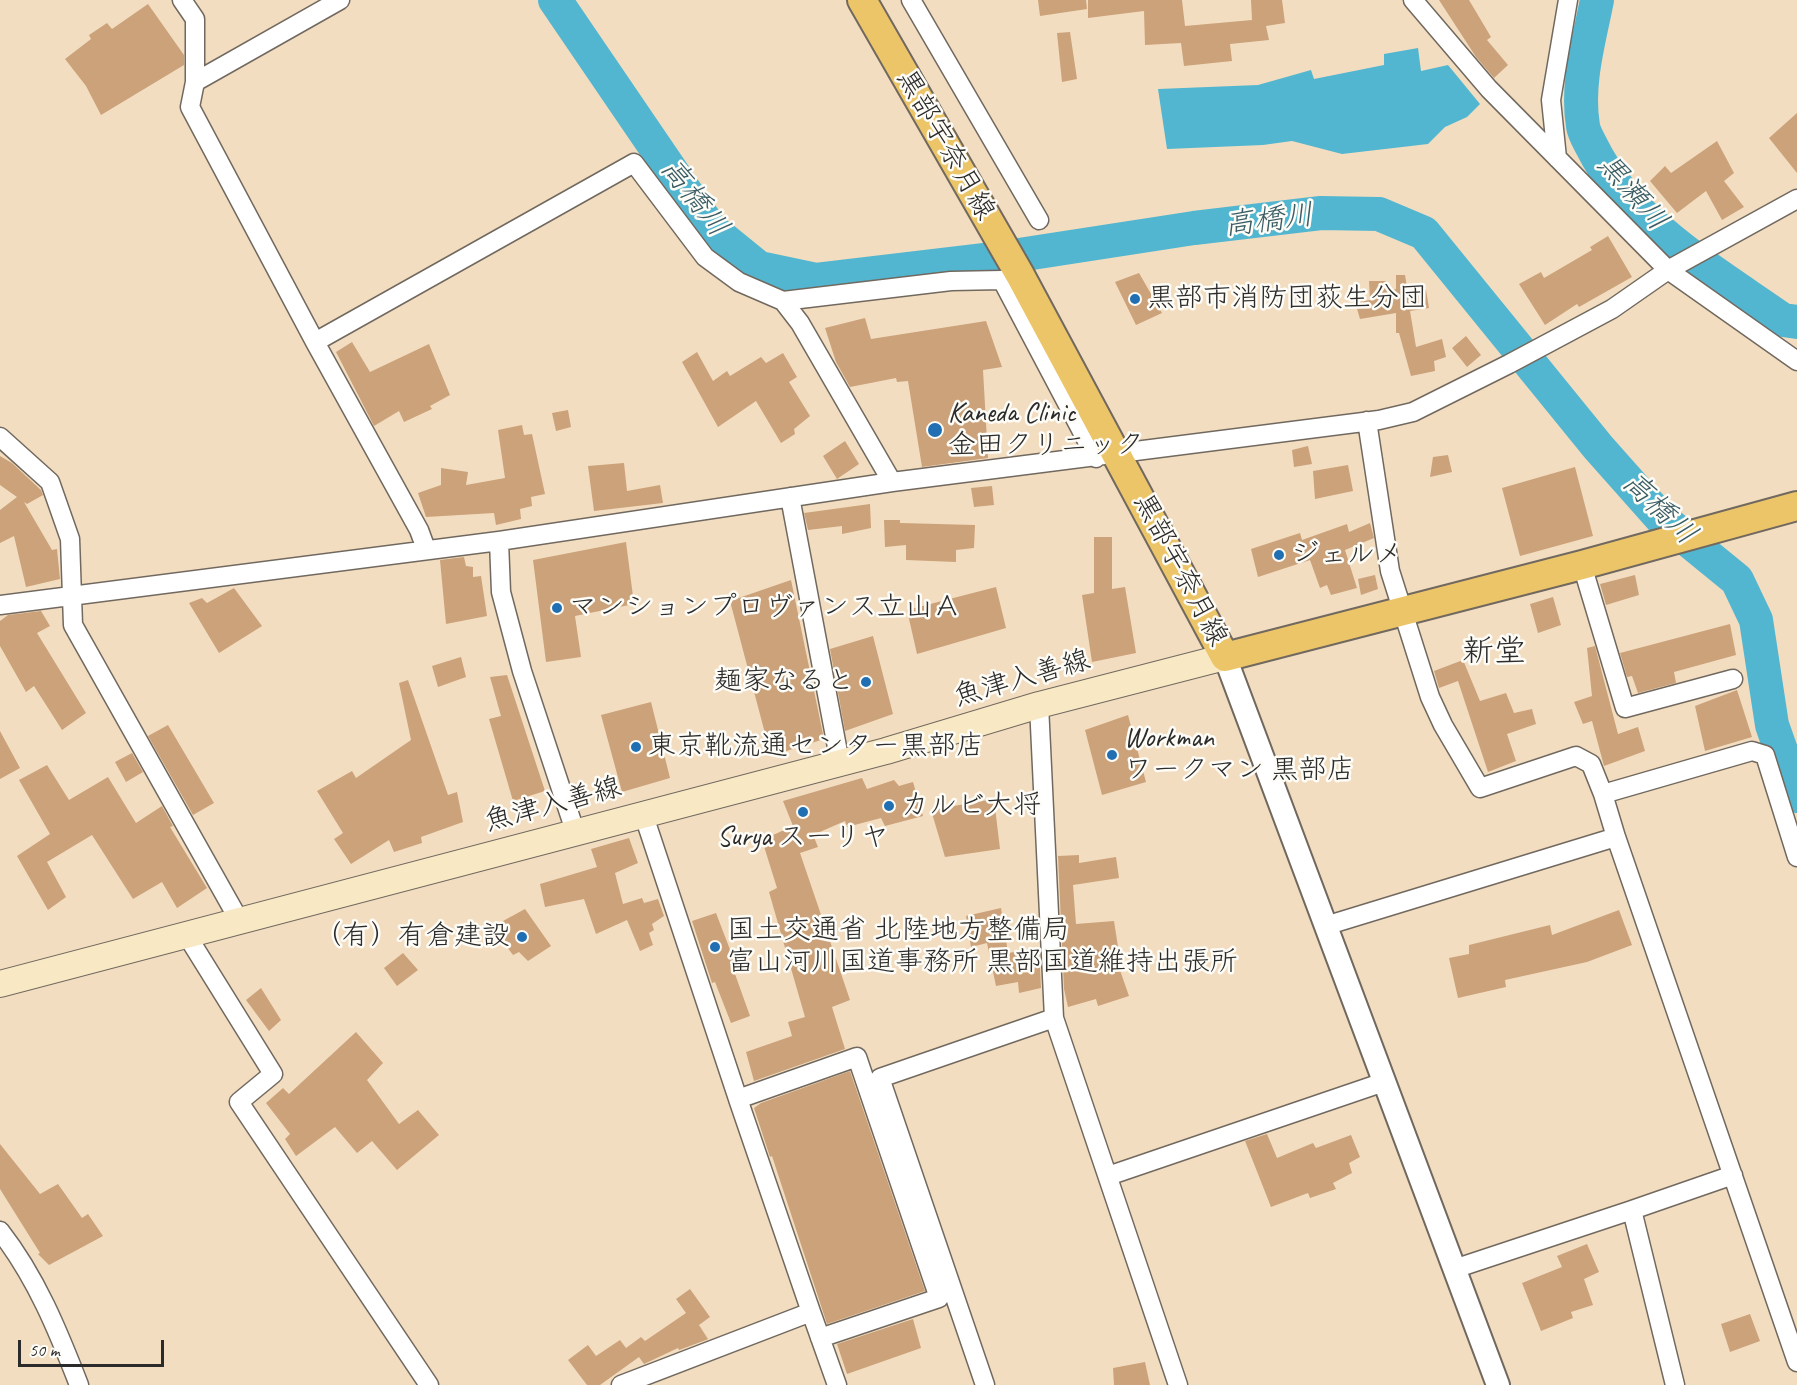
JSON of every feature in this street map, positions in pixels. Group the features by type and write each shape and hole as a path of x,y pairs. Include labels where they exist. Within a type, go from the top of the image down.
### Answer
{"main road":[{"name":"黒部宇奈月線","path":"862,0 1020,275 1107,456 1226,657 1582,566 1797,506"},
{"name":"魚津入善線","path":"0,984 840,763 1039,705 1226,657"}],"street":[{"path":"182,0 195,19 195,82 190,107 315,342 419,530 426,549"},
{"path":"195,82 340,0"},
{"path":"911,0 1039,220"},
{"path":"1413,0 1489,89 1557,158 1675,267 1797,361"},
{"path":"1557,158 1551,100 1568,0"},
{"path":"315,342 634,163 705,257 739,282 783,301 951,281 1002,280 1107,456"},
{"path":"0,604 499,541 892,482 1107,456 1367,421 1413,412 1612,309 1675,267 1797,198"},
{"path":"783,301 800,324 892,482"},
{"path":"1367,421 1390,571 1430,697 1443,725 1480,788 1576,756 1591,764 1797,1362"},
{"path":"0,437 50,482 70,539 74,595 73,625 239,920"},
{"path":"790,497 840,763"},
{"path":"499,541 501,592 516,648 575,831"},
{"path":"1582,566 1625,708 1733,679"},
{"path":"1226,657 1324,926 1498,1385"},
{"path":"1039,705 1054,1018 1179,1385"},
{"path":"1603,794 1752,751 1765,755 1797,857"},
{"path":"643,813 738,1099 837,1385"},
{"path":"1324,926 1616,837"},
{"path":"186,934 273,1074 239,1102 429,1385"},
{"path":"985,1385 880,1078 1054,1018"},
{"path":"738,1099 857,1057 939,1298 820,1338"},
{"path":"1108,1176 1384,1082"},
{"path":"1454,1269 1733,1175"},
{"path":"1632,1210 1675,1385"},
{"path":"0,1231 18,1254 55,1322 79,1385"},
{"path":"621,1385 811,1312"}],"water":[{"path":"1418,48 1421,71 1448,65 1480,104 1467,117 1445,127 1428,144 1342,154 1292,141 1263,145 1167,149 1158,89 1258,85 1311,70 1314,79 1384,65 1384,54"}],"building":[{"path":"1038,0 1086,0 1087,9 1040,16"},
{"path":"1088,0 1182,0 1185,26 1252,20 1251,0 1282,0 1285,23 1266,26 1269,40 1230,44 1232,61 1184,66 1181,43 1145,45 1144,11 1088,18"},
{"path":"1439,0 1469,0 1491,37 1487,40 1508,65 1494,78 1476,57"},
{"path":"148,4 184,55 184,65 101,115 86,86 65,59 91,39 89,35 107,23 112,29"},
{"path":"1070,32 1077,79 1062,82 1057,33"},
{"path":"1797,113 1797,173 1769,138"},
{"path":"1717,141 1734,173 1724,181 1744,207 1722,220 1706,191 1677,213 1650,181 1665,166 1671,173"},
{"path":"1608,236 1632,277 1579,307 1577,304 1545,325 1519,284 1541,272 1544,278 1592,250 1590,247"},
{"path":"1139,273 1162,313 1136,325 1115,282"},
{"path":"1396,275 1405,275 1407,287 1411,286 1412,294 1426,290 1429,308 1410,311 1416,347 1442,339 1446,357 1434,361 1435,371 1411,376 1399,333 1396,333 1396,313 1360,319 1355,302 1370,300 1369,281 1386,281 1390,291 1396,289"},
{"path":"865,318 871,339 986,321 1002,367 983,370 988,458 922,467 908,381 897,382 896,378 850,387 836,362 825,328"},
{"path":"1466,336 1481,355 1467,367 1452,348"},
{"path":"352,342 370,372 429,344 450,395 430,406 432,409 404,422 399,411 374,426 336,352"},
{"path":"697,352 713,381 727,371 730,376 761,357 766,363 783,353 797,377 789,382 810,416 794,429 795,434 781,443 756,401 718,427 682,362"},
{"path":"568,410 571,427 556,431 552,413"},
{"path":"522,425 524,435 532,434 545,494 531,497 532,506 520,509 521,519 496,525 494,513 426,517 418,493 441,485 441,468 468,472 466,485 505,478 498,430"},
{"path":"845,441 859,464 837,479 823,456"},
{"path":"1308,446 1312,464 1294,467 1292,450"},
{"path":"1448,455 1452,472 1430,477 1433,457"},
{"path":"0,456 12,463 41,490 43,495 27,504 24,502 52,550 57,549 60,579 26,587 14,536 0,543 0,510 17,497 0,485"},
{"path":"624,463 627,491 660,485 663,503 594,511 588,466"},
{"path":"1348,465 1353,491 1315,499 1313,471"},
{"path":"1575,467 1593,536 1520,556 1502,488"},
{"path":"992,486 994,505 974,507 971,488"},
{"path":"870,504 871,528 842,534 842,526 808,530 804,513"},
{"path":"884,520 900,520 900,523 975,525 974,548 956,550 956,562 906,560 906,545 885,547"},
{"path":"1370,523 1374,538 1345,550 1357,588 1331,595 1327,585 1320,588 1310,560 1258,577 1251,549 1300,533 1302,540 1347,524 1349,532"},
{"path":"1094,537 1112,537 1112,589 1125,587 1136,653 1092,662 1082,595 1094,593"},
{"path":"626,542 634,604 575,616 581,657 546,662 533,560"},
{"path":"464,557 466,566 473,567 473,577 481,576 487,616 446,624 440,560"},
{"path":"1375,575 1378,589 1361,595 1358,579"},
{"path":"1635,575 1639,595 1606,605 1600,584"},
{"path":"791,580 824,739 771,756 730,601"},
{"path":"996,587 1006,628 917,654 907,610"},
{"path":"234,588 262,626 219,653 189,603 202,598 207,603"},
{"path":"1553,597 1561,625 1538,633 1530,604"},
{"path":"41,611 50,626 37,633 86,713 62,730 34,686 26,692 0,646 0,621 8,615"},
{"path":"1730,624 1736,655 1674,672 1676,683 1638,693 1632,676 1627,677 1620,653"},
{"path":"873,636 893,714 845,731 830,649"},
{"path":"1595,646 1618,734 1638,727 1645,751 1604,766 1592,721 1583,724 1574,702 1592,696 1587,648"},
{"path":"461,657 466,677 438,687 432,666"},
{"path":"1463,660 1480,701 1506,693 1514,713 1532,709 1536,724 1507,734 1516,761 1488,772 1458,681 1439,688 1434,671"},
{"path":"507,675 545,791 513,801 489,719 501,716 490,677"},
{"path":"408,680 448,795 457,792 463,822 421,837 422,843 394,852 389,840 351,864 334,839 343,833 317,791 352,771 356,778 411,740 399,683"},
{"path":"1737,690 1752,737 1705,751 1695,706"},
{"name":"東京靴流通センター黒部店","path":"651,702 670,778 622,792 601,715"},
{"path":"1128,715 1146,782 1102,795 1085,730"},
{"path":"168,725 214,803 193,815 148,736"},
{"path":"0,731 20,768 0,779"},
{"path":"132,753 143,772 126,782 115,762"},
{"path":"47,765 69,800 108,777 136,823 162,806 173,826 170,827 207,888 177,908 162,882 133,899 92,835 47,862 66,897 48,910 17,856 50,834 19,780"},
{"path":"862,778 867,789 894,780 899,786 913,782 923,816 885,826 881,818 847,827 845,821 813,835 818,847 800,853 850,1000 832,1007 845,1049 754,1081 746,1052 792,1036 788,1022 805,1017 769,892 777,888 762,840 793,826 783,801"},
{"path":"994,799 1000,849 945,857 931,810"},
{"path":"629,838 638,863 615,873 623,904 642,898 644,903 658,899 664,916 652,924 654,930 649,933 653,945 640,951 627,920 596,934 584,899 545,907 540,884 597,867 591,849"},
{"path":"1079,855 1079,863 1116,857 1119,878 1073,885 1076,924 1114,921 1119,953 1114,953 1129,996 1098,1006 1096,999 1068,1007 1064,989 1058,856"},
{"path":"1001,908 1008,953 1039,948 1041,988 1019,993 1018,982 996,986 987,943 971,947 966,916"},
{"name":"（有）有倉建設","path":"525,909 551,946 528,961 519,952 513,955 492,927"},
{"path":"1619,910 1632,945 1587,962 1505,980 1506,987 1458,998 1449,958 1469,954 1469,945 1550,925 1552,935"},
{"name":"国土交通省 北陸地方整備局 富山河川国道事務所 黒部国道維持出張所","path":"716,913 739,973 735,974 750,1016 731,1023 715,982 712,983 692,921"},
{"path":"403,953 418,970 397,986 384,968"},
{"path":"261,988 281,1020 269,1031 246,1000"},
{"path":"356,1032 383,1063 367,1080 399,1124 418,1110 439,1135 397,1170 372,1141 357,1153 335,1127 296,1156 285,1139 290,1134 266,1103 283,1088 289,1094"},
{"path":"850,1071 925,1291 827,1324 754,1108 761,1103"},
{"path":"1267,1134 1277,1158 1313,1143 1316,1148 1351,1135 1360,1157 1349,1163 1352,1173 1333,1183 1336,1189 1310,1198 1308,1193 1271,1207 1245,1141"},
{"path":"0,1144 40,1194 58,1184 82,1218 88,1214 103,1236 49,1265 38,1254 40,1253 0,1189"},
{"path":"1587,1244 1599,1272 1584,1279 1593,1305 1571,1312 1573,1318 1541,1331 1522,1283 1562,1267 1557,1256"},
{"path":"690,1289 710,1317 699,1325 708,1339 679,1350 678,1348 644,1364 639,1357 600,1385 587,1385 568,1360 588,1345 596,1356 620,1340 626,1348 641,1337 645,1341 686,1313 676,1299"},
{"path":"1750,1314 1760,1341 1730,1352 1721,1324"},
{"path":"913,1319 921,1348 847,1374 837,1344"},
{"path":"1145,1362 1150,1385 1114,1385 1113,1368"}],"waterway":[{"name":"高橋川","path":"555,0 711,229 759,268 816,280 993,259 1194,228 1321,213 1379,214 1424,233 1598,447 1661,518 1737,580 1756,620 1772,725 1797,796"},
{"name":"黒瀬川","path":"1597,0 1584,63 1581,110 1585,134 1608,175 1628,200 1676,244 1783,320 1797,322"}],"place":[{"name":"黒部市消防団荻生分団","path":"1135,299"},
{"name":"Kaneda Clinic 金田クリニック","path":"935,430"},
{"name":"ジェルメ","path":"1279,555"},
{"name":"マンションプロヴァンス立山Ａ","path":"557,608"},
{"name":"麺家なると","path":"866,682"},
{"name":"東京靴流通センター黒部店","path":"636,747"},
{"name":"Workman ワークマン 黒部店","path":"1112,755"},
{"name":"カルビ大将","path":"889,806"},
{"name":"Surya スーリヤ","path":"803,812"},
{"name":"（有）有倉建設","path":"522,937"},
{"name":"国土交通省 北陸地方整備局 富山河川国道事務所 黒部国道維持出張所","path":"715,947"}],"district":[{"name":"新堂","path":"1494,653"}]}
